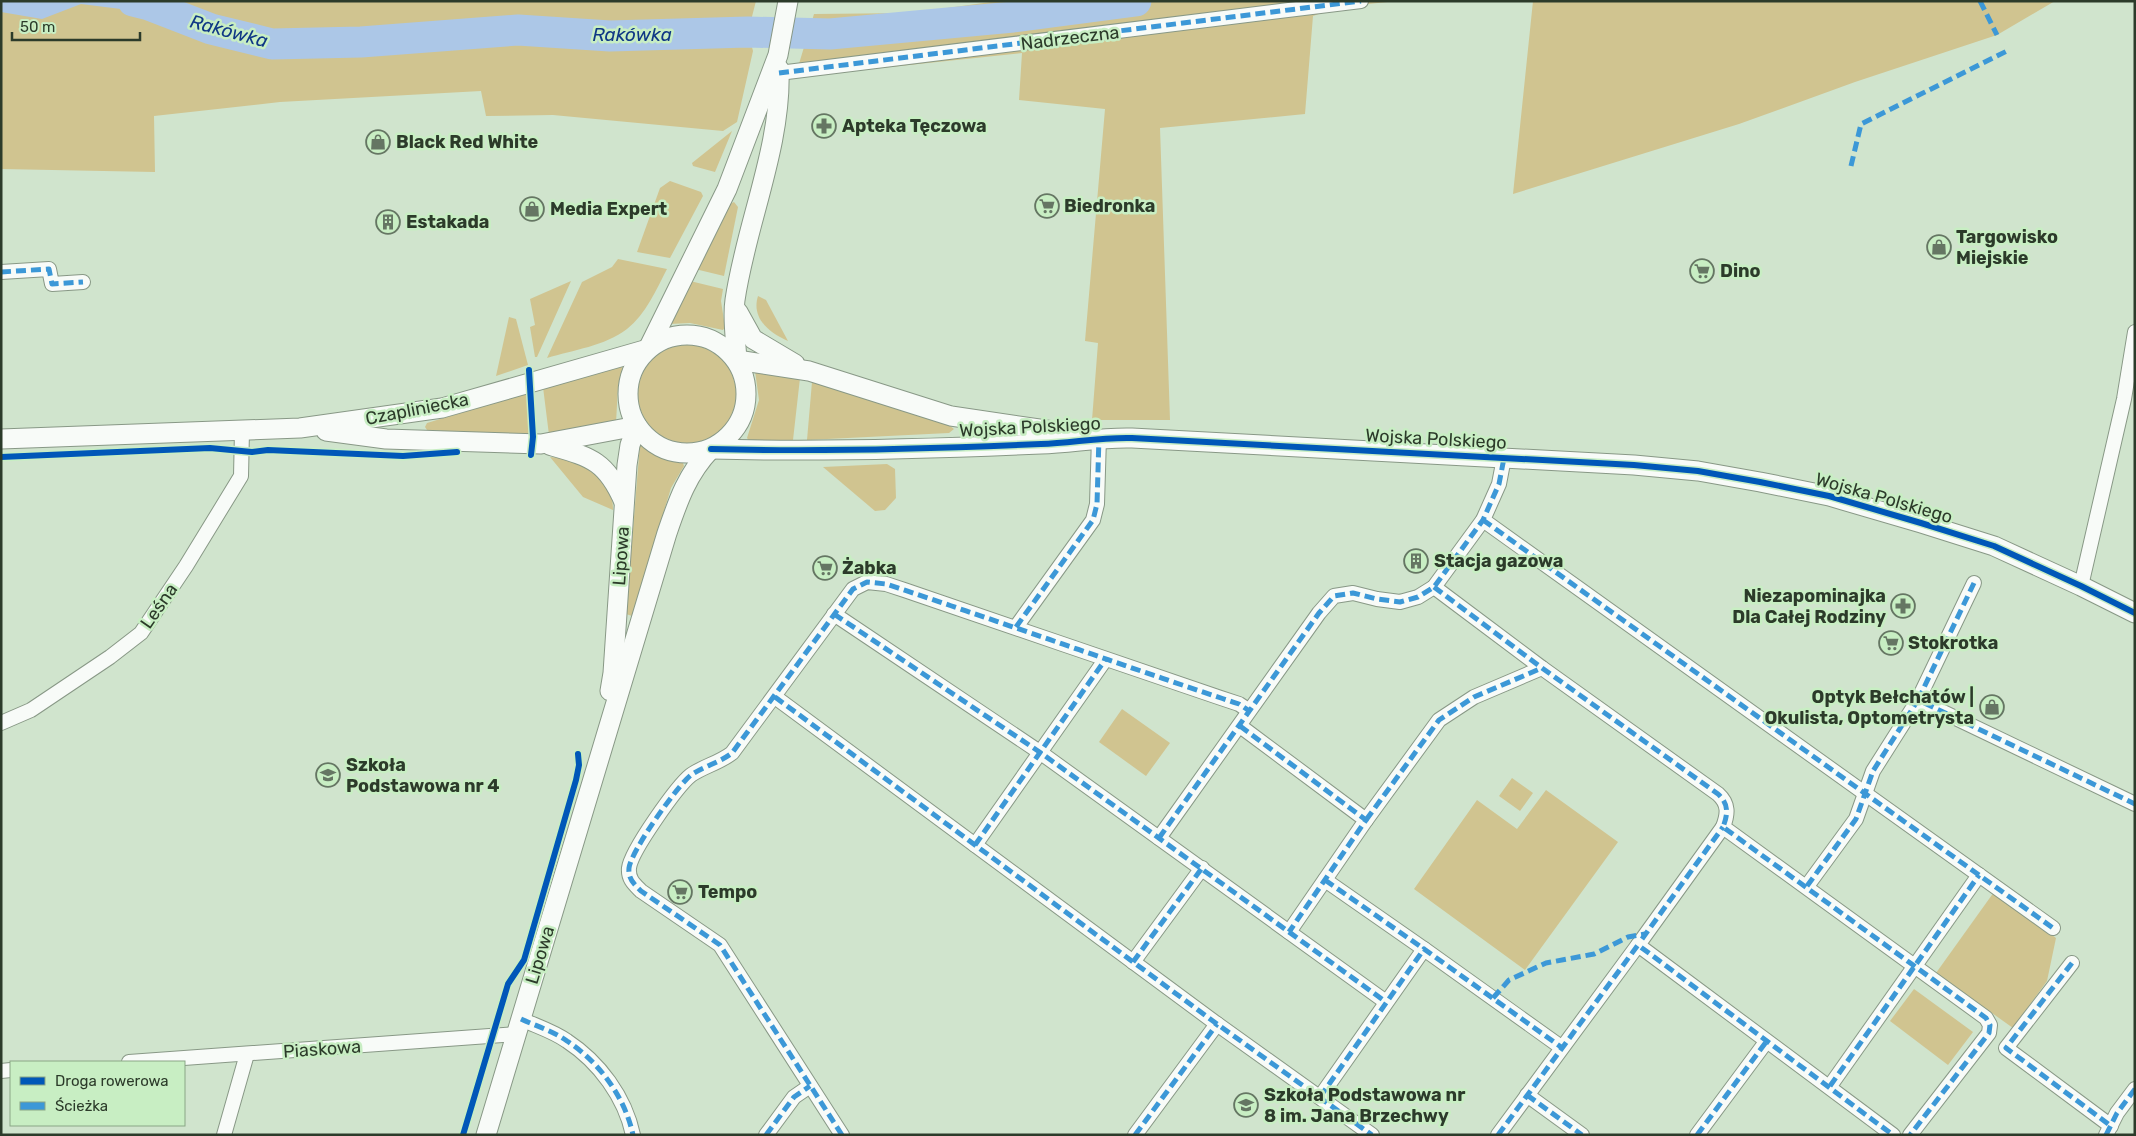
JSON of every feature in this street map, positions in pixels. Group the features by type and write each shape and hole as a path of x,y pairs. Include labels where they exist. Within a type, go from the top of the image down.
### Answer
{"street":[{"name":"Nadrzeczna","path":"779,64 1361,1"},
{"path":"779,64 727,189 648,349 634,369 628,394 630,410 637,426 648,439 662,448 686,453 711,449 726,439 738,426 745,411 746,384 737,360 735,302 748,237 763,184 778,102 779,64 788,4"},
{"path":"1,272 50,269 52,284 83,282"},
{"path":"735,302 740,319 753,339 809,371"},
{"path":"2082,586 2133,358 2135,332"},
{"path":"648,349 662,340 678,335 695,334 712,339 726,348 737,360"},
{"name":"Czapliniecka","path":"1,439 300,428 442,408 648,349"},
{"name":"Wojska Polskiego","path":"737,360 809,371 951,416 1098,438 1634,465 1698,472 1829,496 1994,546 2082,586 2135,613"},
{"name":"Czapliniecka","path":"300,428 386,439 546,444 637,426"},
{"name":"Lipowa","path":"594,776 613,673 624,503 629,452 637,426"},
{"name":"Leśna","path":"1,723 31,710 110,657 141,633 186,566 241,476 242,430"},
{"path":"1016,628 1093,520 1097,504 1098,438"},
{"name":"Wojska Polskiego","path":"711,449 811,451 1044,444 1098,438"},
{"path":"546,444 596,462 609,473 624,503"},
{"name":"Lipowa","path":"486,1135 680,493 697,464 711,449"},
{"path":"1159,838 1240,726 1248,710 1319,613 1334,596 1353,593 1377,600 1400,602 1418,597 1434,587 1483,520 1499,484 1504,458"},
{"path":"1483,520 2053,928"},
{"path":"842,1135 720,945 641,891 630,880 629,868 645,835 687,779 720,762 732,752 858,584 874,582 886,584 1239,704 1248,710"},
{"path":"1807,886 1861,811 1865,792 1873,771 1918,700 1974,583"},
{"path":"1434,587 1542,668 1718,794 1723,799 1727,810 1724,827 1498,1135"},
{"path":"834,614 1040,753 1386,1002"},
{"path":"975,845 1105,660"},
{"path":"1289,932 1366,820 1439,720 1474,697 1542,668"},
{"path":"775,697 1217,1024 1372,1135"},
{"path":"1918,700 2135,804"},
{"path":"1240,726 1366,820"},
{"path":"1724,827 1986,1018 1990,1029 1910,1135"},
{"path":"1133,962 1202,868"},
{"path":"1830,1086 1979,875"},
{"path":"1325,880 1424,948 1561,1047"},
{"path":"1638,945 1766,1042 1830,1086 1893,1135"},
{"path":"1320,1097 1424,948"},
{"path":"2072,963 2006,1048 2109,1130 2135,1088"},
{"path":"1135,1135 1217,1024"},
{"path":"519,1027 567,1040 589,1058 614,1090 630,1124 633,1135"},
{"name":"Piaskowa","path":"143,1061 247,1054 519,1027"},
{"path":"1697,1135 1766,1042"},
{"path":"224,1135 247,1054"},
{"path":"766,1135 794,1097 810,1086"},
{"path":"1527,1095 1582,1135"}],"shaded area":[{"path":"1,1 756,1 748,32 753,51 737,122 723,131 553,115 486,116 481,91 280,102 154,116 155,172 1,169"},
{"path":"998,1 1397,1 1339,7 1313,16 1305,114 1160,128 1170,420 1092,420 1098,343 1085,341 1105,109 1019,100 1022,53 795,77 814,14 911,13"},
{"path":"1533,1 2055,1 1997,35 1855,82 1739,124 1513,194"},
{"path":"732,131 715,172 693,166 692,163"},
{"path":"670,181 701,192 703,196 670,258 637,252 660,188"},
{"path":"734,202 738,207 724,276 695,269 728,205"},
{"path":"618,259 667,269 655,293 640,316 627,329 609,340 547,358 582,282 612,267"},
{"path":"571,281 537,357 535,357 530,327 535,325 530,299"},
{"path":"690,281 723,289 721,301 725,327 723,330 690,323 670,324"},
{"path":"758,296 766,300 788,341 774,334 759,318 756,304"},
{"path":"509,317 516,319 528,365 496,376"},
{"path":"687,345 706,349 722,359 732,375 736,394 732,413 722,429 706,439 687,443 668,439 652,429 642,413 638,394 642,375 652,359 668,349"},
{"path":"623,366 618,386 616,423 549,435 543,387"},
{"path":"755,371 800,378 793,440 750,442 747,438 759,400"},
{"path":"812,382 950,426 954,429 949,433 807,440"},
{"path":"527,393 530,436 427,430 425,427 427,423"},
{"path":"640,444 664,459 683,463 684,466 671,488 632,616 626,614"},
{"path":"550,457 574,459 596,472 607,486 613,501 613,510 583,497"},
{"path":"887,464 895,469 896,498 885,510 875,511 823,467"},
{"path":"1122,709 1170,743 1146,776 1099,742"},
{"path":"1512,778 1533,793 1520,811 1499,796"},
{"path":"1546,790 1618,842 1525,970 1414,889 1477,800 1517,829"},
{"path":"1994,892 2056,938 2047,981 2013,1028 1936,973"},
{"path":"1914,989 1973,1032 1948,1065 1890,1021"}],"water":[{"path":"1,1 134,2 129,10 81,4 42,19 1,12"}],"waterway":[{"name":"Rakówka","path":"133,1 149,5 211,29 272,44 361,42 518,30 610,36 748,32 830,34 1013,17 1136,1"}],"marked path":[{"path":"779,73 1361,1"},
{"path":"1980,1 1997,35"},
{"path":"1851,166 1861,124 2007,51"},
{"path":"1,272 49,269 52,284 83,282"},
{"path":"1016,627 1093,520 1097,504 1099,437"},
{"path":"1159,838 1319,613 1334,596 1353,593 1400,602 1418,597 1434,587 1483,520 1499,484 1504,458"},
{"path":"1483,520 2053,928"},
{"path":"842,1135 720,945 641,891 634,884 629,868 646,834 684,781 701,769 732,753 853,589 867,582 886,584 1239,704 1248,710"},
{"path":"1918,700 1974,583"},
{"path":"1434,587 1542,668 1718,794 1726,805 1726,818 1723,827 1986,1018 1990,1025 1989,1033 1910,1135"},
{"path":"834,614 1041,753 1386,1002"},
{"path":"975,845 1105,660"},
{"path":"1366,820 1439,720 1474,697 1542,668"},
{"path":"775,697 1217,1024 1372,1135"},
{"path":"1807,886 1856,819 1873,771 1918,700 2135,804"},
{"path":"1240,726 1366,820 1289,932"},
{"path":"1642,939 1723,827"},
{"path":"1133,962 1202,868"},
{"path":"1830,1086 1979,875"},
{"path":"1325,880 1424,949"},
{"path":"1493,998 1509,980 1546,963 1594,954 1628,937 1645,934"},
{"path":"1498,1135 1638,945 1893,1135"},
{"path":"1320,1097 1424,949 1561,1047"},
{"path":"2072,963 2006,1048 2111,1126"},
{"path":"521,1019 562,1037 590,1059 617,1094 624,1107 633,1135"},
{"path":"1135,1135 1217,1024"},
{"path":"1697,1135 1766,1042"},
{"path":"766,1135 794,1097 810,1086"},
{"path":"2106,1135 2117,1113 2135,1089"},
{"path":"1527,1095 1582,1135"}],"cycle path":[{"path":"529,370 533,437 531,455"},
{"path":"711,449 917,449 1132,438 1634,465 1698,471 1829,496 1994,546 2135,613"},
{"path":"1,457 210,448 252,452 268,450 403,456 457,452"},
{"path":"463,1135 508,984 524,960 576,780 579,765 578,754"}],"place":[{"name":"Apteka Tęczowa","path":"824,126"},
{"name":"Black Red White","path":"378,142"},
{"name":"Biedronka","path":"1047,206"},
{"name":"Media Expert","path":"532,209"},
{"name":"Estakada","path":"388,222"},
{"name":"Targowisko Miejskie","path":"1939,247"},
{"name":"Dino","path":"1702,271"},
{"name":"Stacja gazowa","path":"1416,561"},
{"name":"Żabka","path":"825,568"},
{"name":"Niezapominajka Dla Całej Rodziny","path":"1903,606"},
{"name":"Stokrotka","path":"1891,643"},
{"name":"Optyk Bełchatów | Okulista, Optometrysta","path":"1992,707"},
{"name":"Szkoła Podstawowa nr 4","path":"328,775"},
{"name":"Tempo","path":"680,892"},
{"name":"Szkoła Podstawowa nr 8 im. Jana Brzechwy","path":"1246,1105"}]}
